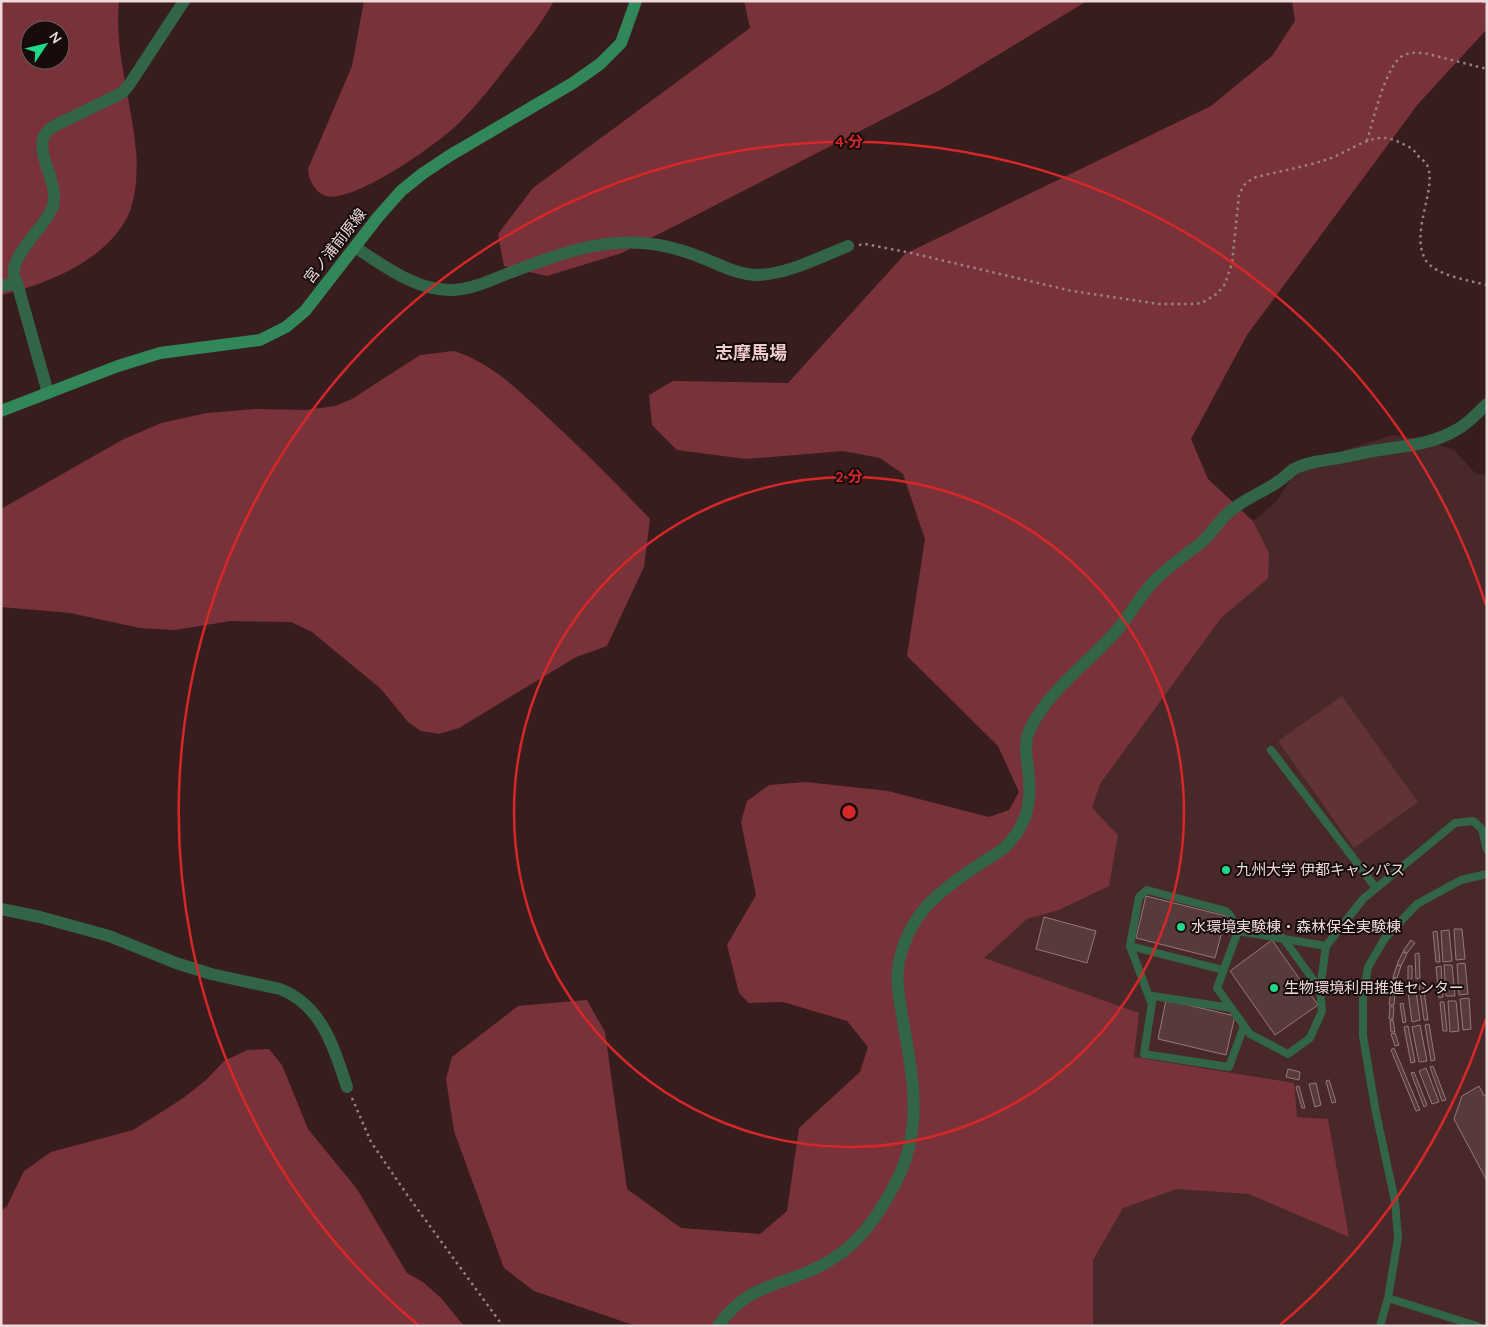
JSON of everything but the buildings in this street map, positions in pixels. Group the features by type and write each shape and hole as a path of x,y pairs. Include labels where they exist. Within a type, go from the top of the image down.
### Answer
{"main road":[{"name":"宮ノ浦前原線","path":"1,411 160,352 260,340 286,327 304,311 401,191 449,156 573,84 600,64 621,43 636,1"}],"street":[{"path":"48,393 13,270 19,255 53,207 55,196 44,154 43,143 45,133 54,126 116,97 122,92 129,85 184,1"},
{"path":"355,247 398,275 428,286 450,290 485,282 580,249 619,242 667,247 700,256 742,273 756,275 770,274 792,268 848,246"},
{"path":"1,286 17,283"},
{"path":"718,1326 735,1305 752,1293 829,1262 851,1246 874,1220 896,1182 910,1140 915,1111 912,1072 897,983 902,949 919,914 930,902 952,883 1004,848 1019,829 1027,813 1030,797 1026,742 1029,731 1047,702 1119,627 1152,583 1173,563 1203,541 1228,513 1246,499 1277,482 1295,468 1416,445 1438,439 1455,431 1487,404"},
{"path":"1,909 40,917 109,936 176,963 210,974 291,993 309,1006 323,1026 340,1064 347,1087"}],"lane":[{"path":"1271,750 1376,888"},
{"path":"1152,1004 1130,946 1139,897 1147,890 1226,911 1230,915 1238,930 1217,988 1250,1034 1288,1054 1310,1038 1322,1011 1320,989 1326,946 1363,899 1455,823 1473,821 1485,827 1487,850"},
{"path":"1380,1326 1388,1298 1398,1238 1395,1201 1362,1036 1363,998 1368,967 1385,938 1417,904 1461,880 1487,874"},
{"path":"1238,930 1326,946"},
{"path":"1283,938 1320,989"},
{"path":"1130,946 1223,970"},
{"path":"1231,1008 1153,996 1144,1054 1229,1067 1244,1026"},
{"path":"1388,1298 1477,1326"}],"path":[{"path":"1483,1 1487,8"},
{"path":"1367,141 1386,78 1394,64 1403,56 1424,53 1487,69"},
{"path":"848,246 865,244 902,251 1072,291 1159,304 1202,302 1218,293 1225,284 1232,263 1239,195 1244,185 1253,178 1330,158 1367,141 1382,138 1392,139 1411,148 1427,165 1429,183 1421,222 1420,242 1425,260 1433,268 1487,285"},
{"path":"347,1087 371,1142 503,1326"}],"shaded area":[{"path":"1,1 119,1 118,20 121,58 137,159 136,186 130,211 117,233 89,259 37,285 1,295"},
{"path":"364,1 554,1 534,32 494,84 450,131 396,170 356,191 339,196 326,196 318,192 313,185 308,169 352,66"},
{"path":"744,1 1087,1 940,90 622,253 547,276 504,266 498,234 533,188 750,28"},
{"path":"1292,1 1487,1 1487,29 1418,104 1247,335 1191,439 1208,479 1253,521 1269,553 1268,578 1221,618 1100,784 1092,808 1118,835 1109,886 1059,910 1027,919 984,958 1139,1013 1134,1057 1294,1083 1297,1117 1328,1119 1349,1237 1249,1194 1177,1189 1123,1208 1093,1260 1093,1326 636,1326 534,1291 504,1268 454,1131 446,1079 452,1057 518,1006 587,1000 605,1032 627,1189 681,1228 760,1234 787,1211 799,1128 860,1072 868,1047 847,1021 783,1002 749,1003 739,993 727,945 756,895 741,822 747,801 769,785 806,782 888,791 989,817 1009,810 1019,792 998,746 907,656 925,539 903,474 880,458 843,451 746,459 677,450 652,425 649,395 673,381 788,383 905,254 1211,106 1272,56 1295,21"},
{"path":"454,351 491,369 513,386 585,453 650,519 644,567 607,646 576,657 459,728 439,734 421,731 408,722 381,689 312,632 291,622 231,621 174,630 140,628 70,613 1,607 1,509 122,440 161,423 207,413 255,409 306,410 335,406 352,399 420,355"},
{"name":"九州大学 伊都キャンパス","path":"1393,435 1422,439 1454,450 1476,474 1487,475 1487,1326 708,1326 748,1287 982,859 1251,523 1276,502 1294,474 1329,455"},
{"path":"1342,696 1418,802 1354,848 1278,741"},
{"path":"269,1049 282,1065 308,1129 357,1189 407,1273 423,1282 441,1298 464,1326 1,1326 1,1211 7,1206 24,1171 51,1152 133,1130 182,1099 206,1080 224,1061 247,1050"}],"place":[{"name":"九州大学 伊都キャンパス","path":"1226,870"},
{"name":"水環境実験棟・森林保全実験棟","path":"1181,927"},
{"name":"生物環境利用推進センター","path":"1274,988"}],"district":[{"name":"志摩馬場","path":"751,353"}]}
